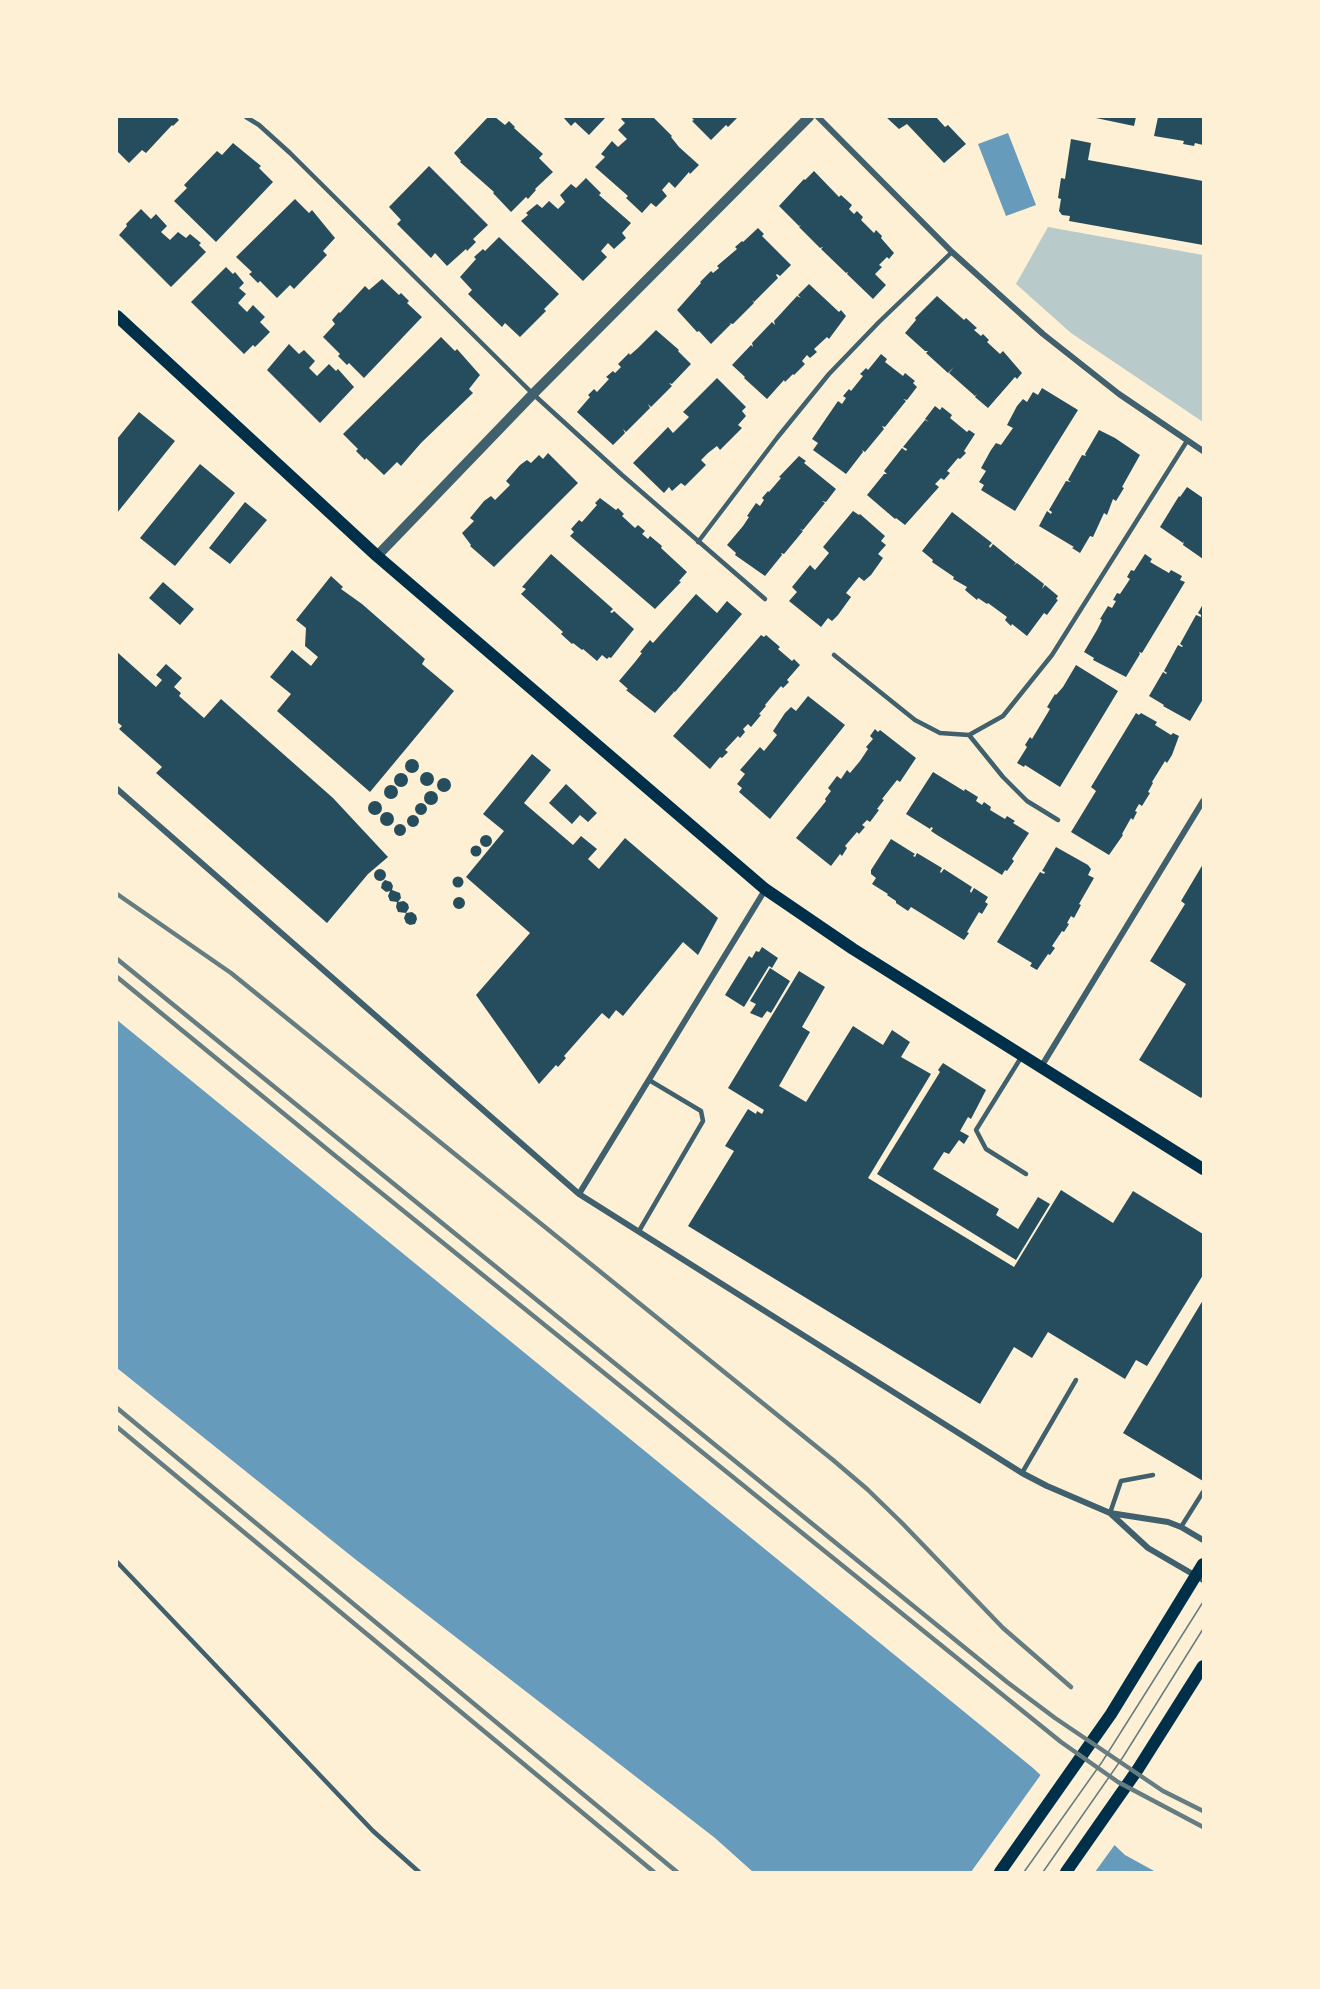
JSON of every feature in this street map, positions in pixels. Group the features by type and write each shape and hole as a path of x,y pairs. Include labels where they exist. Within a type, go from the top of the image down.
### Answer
{"main road":[{"path":"117,316 377,556 765,889 853,950 1203,1169"},
{"path":"1000,1872 1111,1714 1203,1564"},
{"path":"1066,1872 1132,1777 1203,1666"}],"street":[{"path":"377,556 533,394 809,117"},
{"path":"818,117 952,252 1043,334 1119,394 1203,451"},
{"path":"117,789 579,1194 1022,1473 1110,1513 1168,1522 1203,1540"},
{"path":"1040,1067 1203,801"},
{"path":"579,1194 765,889"},
{"path":"1110,1513 1148,1548 1203,1580"}],"lane":[{"path":"246,117 259,125 290,153 533,394 765,599"},
{"path":"698,542 777,438 830,374 879,322 952,252"},
{"path":"834,655 915,720 940,733 969,735 1003,716 1052,655 1187,441"},
{"path":"969,735 1003,777 1027,801 1058,820"},
{"path":"1022,1056 976,1130 986,1149 1026,1174"},
{"path":"639,1231 703,1120 701,1111 649,1080"},
{"path":"1022,1473 1076,1380"},
{"path":"1110,1513 1121,1481 1153,1475"},
{"path":"1181,1527 1203,1492"},
{"path":"117,1562 373,1831 419,1872"}],"shaded area":[{"path":"1048,227 1203,255 1203,422 1071,333 1016,284"}],"water":[{"path":"1008,133 1036,205 1006,216 978,144"},
{"path":"117,1020 1033,1768 1125,1855 1156,1872 753,1872 715,1838 355,1559 117,1368"}],"pier":[{"path":"1042,1773 1116,1843 1095,1872 971,1872"}],"building":[{"path":"117,117 176,117 179,120 146,153 142,150 129,163 117,151"},
{"path":"488,117 495,117 505,125 509,121 543,154 539,158 553,172 528,199 526,197 511,212 494,192 460,162 454,153"},
{"path":"563,117 606,117 589,135 575,122 571,126"},
{"path":"623,117 653,117 672,136 679,147 699,165 690,174 689,172 675,188 669,182 662,190 667,196 656,207 651,203 642,213 626,198 628,196 595,167 605,157 601,154 612,141 618,147 627,139 618,130 625,123 621,119"},
{"path":"691,117 738,117 711,140 692,121 694,120"},
{"path":"886,117 936,117 945,127 948,125 966,144 944,163 907,124 899,129"},
{"path":"1091,117 1136,117 1134,126"},
{"path":"1158,117 1203,117 1203,145 1183,144 1184,141 1154,136"},
{"path":"1071,139 1091,143 1088,160 1203,181 1203,245 1069,221 1070,216 1062,215 1059,211 1061,199 1058,198 1061,178 1065,179"},
{"path":"233,143 261,166 259,168 273,182 216,242 174,201 187,188 184,185 217,151 222,155"},
{"path":"429,166 488,225 473,239 476,242 467,251 466,249 447,266 435,253 431,258 397,224 401,220 389,207"},
{"path":"814,171 839,197 841,195 852,205 849,209 854,214 857,211 863,217 861,220 874,233 876,230 882,236 881,238 894,253 879,265 882,267 875,274 886,285 873,299 847,274 848,272 846,273 821,249 823,247 820,248 799,227 801,225 799,226 779,206"},
{"path":"586,178 601,193 599,195 631,223 622,233 626,238 614,249 608,243 601,251 607,257 583,281 521,221 528,215 526,213 537,204 542,208 549,201 558,209 565,202 560,195 571,184 576,188"},
{"path":"295,199 309,213 312,210 335,238 323,251 327,255 294,289 290,285 277,298 260,281 258,283 249,274 252,272 236,257"},
{"path":"141,209 151,219 156,214 167,226 161,232 170,240 178,232 186,238 190,234 201,243 199,245 206,252 171,287 119,235"},
{"path":"758,228 764,234 762,236 791,265 780,276 777,274 778,278 754,302 752,300 754,303 733,324 729,323 731,324 711,344 677,310 700,282 711,271 713,273 719,268 717,266 737,249 735,247"},
{"path":"499,237 559,294 520,337 505,323 502,327 468,294 472,290 460,277 476,259 474,257 483,249 485,251"},
{"path":"226,267 233,274 235,272 244,283 239,288 246,294 238,303 247,312 253,305 265,317 260,322 270,332 244,354 191,302"},
{"path":"382,279 399,295 401,293 409,301 407,303 422,317 364,378 338,356 340,354 323,337 335,324 332,320 365,286 369,290"},
{"path":"809,284 846,316 829,339 827,337 814,349 817,352 810,358 807,355 802,361 805,364 785,382 784,380 767,399 732,365 751,345 753,347 752,343 772,322 775,325 774,321 797,296 801,298 798,295"},
{"path":"937,296 964,320 966,318 977,328 974,330 981,336 983,334 989,340 987,342 1000,354 1003,351 1022,373 1017,379 1015,377 988,408 975,397 977,394 975,396 949,373 954,367 948,373 926,353 928,351 925,351 905,333 916,320 915,318"},
{"path":"656,330 691,364 672,384 669,383 672,386 651,407 648,404 650,408 626,432 623,429 625,433 613,445 577,412 590,397 588,395 594,389 597,392 609,379 606,377 621,367 618,364"},
{"path":"441,337 455,351 457,349 480,375 469,389 473,393 421,443 401,466 397,462 384,475 356,451 358,449 343,434"},
{"path":"289,344 299,354 304,350 315,361 309,368 317,376 329,364 336,371 338,369 354,387 320,423 267,370"},
{"path":"881,354 887,359 885,362 903,376 905,373 915,381 913,383 917,387 907,400 903,399 906,401 885,427 882,426 884,429 865,452 862,450 863,452 846,474 813,450 818,443 812,439 838,401 842,404 846,398 843,396 849,389 851,391 863,376 860,374 866,368 868,370"},
{"path":"717,378 746,407 742,411 746,416 738,425 742,428 720,450 717,446 701,460 706,465 685,486 681,483 672,491 669,487 664,493 633,463 668,427 673,433 689,417 683,412"},
{"path":"1042,388 1078,410 1015,511 981,490 984,485 979,482 986,471 981,468 996,443 1001,445 1013,428 1007,425 1017,406 1023,399 1027,402 1033,392 1038,395"},
{"path":"935,406 940,410 942,407 952,415 950,418 967,432 969,430 975,434 964,451 966,453 960,459 958,458 947,471 950,473 944,480 941,478 935,484 939,487 905,525 867,495 884,474 887,474 884,471 902,448 906,451 907,449 903,447 925,420 929,422 925,419"},
{"path":"139,412 175,441 117,513 117,439"},
{"path":"1099,430 1140,455 1122,487 1124,488 1116,501 1113,499 1107,515 1104,513 1093,537 1090,536 1080,553 1039,526 1047,511 1051,514 1049,510 1066,481 1071,482 1068,480 1082,455 1086,456"},
{"path":"548,453 578,483 494,567 470,546 462,533 474,521 470,518 484,501 491,496 495,500 510,485 506,481 520,465 527,460 531,463 539,455 543,459"},
{"path":"799,456 806,461 804,463 836,489 826,502 822,501 825,503 803,530 800,529 803,531 784,554 781,553 782,555 765,576 735,555 736,553 727,545 743,526 756,503 760,506 764,500 762,498"},
{"path":"200,464 235,493 175,566 140,538"},
{"path":"1187,487 1203,498 1203,559 1183,545 1184,541 1183,543 1160,527"},
{"path":"600,498 616,510 618,508 624,514 622,516 635,528 638,525 645,531 642,534 648,539 650,536 662,546 661,548 687,572 679,581 681,582 655,609 570,536 574,532 571,529 579,520 582,522"},
{"path":"245,502 267,520 230,564 209,548"},
{"path":"853,511 860,514 885,536 881,541 886,545 878,554 883,558 864,581 859,577 846,593 851,597 838,615 832,621 828,618 821,627 789,601 797,592 792,587 810,565 815,570 829,553 823,547"},
{"path":"952,512 992,543 990,548 993,544 1016,563 1013,566 1017,563 1044,584 1042,589 1045,585 1058,596 1056,599 1058,600 1047,615 1044,613 1027,636 1012,624 1011,626 1005,620 1007,617 988,603 978,598 977,600 965,590 967,587 953,579 954,577 932,562 933,560 922,551"},
{"path":"551,554 613,609 610,612 614,611 634,629 611,658 607,659 602,655 597,661 583,649 572,644 561,634 563,632 521,594 526,589 522,587"},
{"path":"1145,554 1152,559 1150,562 1169,573 1171,570 1182,576 1180,580 1185,582 1142,653 1139,652 1140,654 1126,677 1093,660 1094,658 1084,652 1108,606 1112,608 1117,593 1120,594 1130,579 1127,577 1131,570 1134,571"},
{"path":"331,576 343,587 341,589 362,604 425,659 422,664 454,691 370,792 277,711 291,694 270,677 292,650 311,666 318,657 305,646 306,628 296,620"},
{"path":"163,582 194,609 180,625 149,598"},
{"path":"696,594 717,613 727,601 742,614 655,713 626,690 628,689 619,681 650,640 653,643"},
{"path":"1203,604 1203,699 1190,721 1149,696 1163,672 1167,673 1164,671 1178,645 1183,646 1180,644 1196,615 1201,617 1198,613"},
{"path":"761,635 764,637 766,635 780,647 778,649 800,665 787,680 789,682 783,688 781,686 765,705 759,714 761,715 751,727 748,724 743,729 745,732 740,738 738,736 725,750 728,752 722,758 720,757 710,769 673,736"},
{"path":"117,652 156,687 162,680 156,675 166,664 182,678 174,687 181,693 179,696 204,718 221,699 333,798 388,857 368,874 327,923 156,773 162,767 119,729 122,726 117,722"},
{"path":"1076,665 1118,691 1060,787 1025,765 1024,767 1017,763 1027,747 1025,745 1030,737 1032,739 1050,709 1047,707 1055,694 1063,687"},
{"path":"808,696 845,725 770,819 739,792 742,788 737,784 745,774 740,770 760,747 764,751 777,735 773,731 785,713 791,707 796,711"},
{"path":"1136,713 1139,715 1141,713 1157,722 1155,725 1171,735 1173,733 1179,736 1172,755 1167,763 1165,761 1152,782 1148,792 1150,793 1142,806 1139,804 1133,820 1131,818 1123,835 1109,855 1071,832 1096,791 1091,787"},
{"path":"875,729 878,732 880,730 916,758 900,782 897,780 882,799 884,800 877,809 879,810 870,822 867,820 862,825 865,827 859,834 857,832 845,846 847,848 842,856 840,854 831,866 796,838 826,801 831,791 828,788 837,776 841,779 847,770 850,773 860,761 868,749 866,747 873,739 870,736"},
{"path":"532,754 551,770 524,803 573,845 581,836 597,849 588,859 599,869 625,838 718,918 698,955 683,942 623,1016 616,1010 609,1019 602,1013 564,1056 566,1058 558,1067 556,1065 539,1084 476,995 530,933 466,877 504,831 483,814"},
{"path":"412,759 417,761 419,766 417,771 412,773 407,771 405,766 407,761"},
{"path":"427,772 432,774 434,779 432,784 427,786 422,784 420,779 422,774"},
{"path":"933,772 978,797 976,801 982,805 984,802 991,807 990,810 1005,819 1007,816 1015,821 1013,823 1029,833 1012,859 1014,861 1002,875 931,831 933,828 930,829 906,814"},
{"path":"401,773 406,775 408,780 406,785 401,787 396,785 394,780 396,775"},
{"path":"441,778 447,778 451,785 447,792 441,792 437,788 437,782"},
{"path":"566,784 597,813 588,822 580,815 572,824 549,803"},
{"path":"391,785 396,787 398,792 396,797 391,799 386,797 384,792 386,787"},
{"path":"428,791 434,791 438,798 434,805 428,805 424,801 424,795"},
{"path":"375,801 380,803 382,808 380,813 375,815 370,813 368,808 370,803"},
{"path":"423,803 427,809 423,815 419,815 415,807"},
{"path":"387,812 392,814 394,819 392,824 387,826 382,824 380,819 382,814"},
{"path":"413,815 419,821 413,827 407,821"},
{"path":"402,824 405,825 405,835 398,836 395,835 394,828 395,825"},
{"path":"488,835 491,836 491,846 484,847 481,846 480,839 481,836"},
{"path":"891,839 915,854 913,856 915,857 917,853 942,868 941,873 944,869 972,887 971,893 974,888 988,897 985,902 988,904 982,914 979,912 964,940 911,907 908,911 872,884 876,878 871,874 871,870"},
{"path":"476,846 480,847 480,855 476,856 472,855 471,851 472,847"},
{"path":"1056,847 1088,865 1091,869 1088,875 1094,878 1074,918 1071,916 1064,932 1062,931 1052,946 1055,948 1037,970 1030,966 1032,963 997,942 1040,872 1044,874 1045,872 1042,871"},
{"path":"1203,864 1203,1095 1201,1098 1139,1060 1186,984 1150,961 1185,904 1181,901"},
{"path":"380,869 386,875 380,881 374,875"},
{"path":"458,876 464,882 458,888 452,882"},
{"path":"385,880 391,882 392,890 400,893 401,898 398,902 404,901 408,904 409,908 406,913 398,912 397,902 390,901 388,896 390,891 386,892 381,888"},
{"path":"461,897 464,898 464,908 457,909 454,908 453,901 454,898"},
{"path":"412,912 416,915 415,924 406,923 404,918 406,913"},
{"path":"762,947 778,958 772,968 769,966 744,1007 725,995 749,956 752,958"},
{"path":"770,968 790,981 771,1013 767,1011 762,1018 750,1013 756,1004 750,1001"},
{"path":"799,971 825,987 802,1027 810,1032 779,1086 806,1102 853,1026 883,1045 892,1030 910,1042 901,1057 931,1074 868,1178 1014,1267 1061,1190 1113,1223 1133,1191 1203,1234 1203,1275 1147,1366 1136,1360 1125,1379 1048,1332 1032,1358 1014,1347 980,1404 688,1226 734,1151 725,1146 748,1109 756,1114 757,1111 762,1114 764,1110 728,1088"},
{"path":"943,1063 986,1090 971,1119 968,1117 960,1131 969,1136 964,1144 959,1140 949,1154 944,1152 933,1169 999,1209 996,1215 1018,1229 1038,1197 1050,1204 1016,1260 877,1174 940,1072 938,1070"},
{"path":"1203,1300 1203,1481 1123,1433"}],"tram line":[{"path":"1024,1872 1102,1762 1203,1602"},
{"path":"1043,1872 1123,1757 1203,1629"}],"railway":[{"path":"117,894 231,973 833,1460 902,1523 1003,1628 1071,1687"},
{"path":"117,959 1007,1682 1055,1718 1163,1791 1203,1811"},
{"path":"117,977 1061,1742 1118,1782 1203,1827"},
{"path":"117,1408 677,1872"},
{"path":"117,1427 654,1872"}]}
